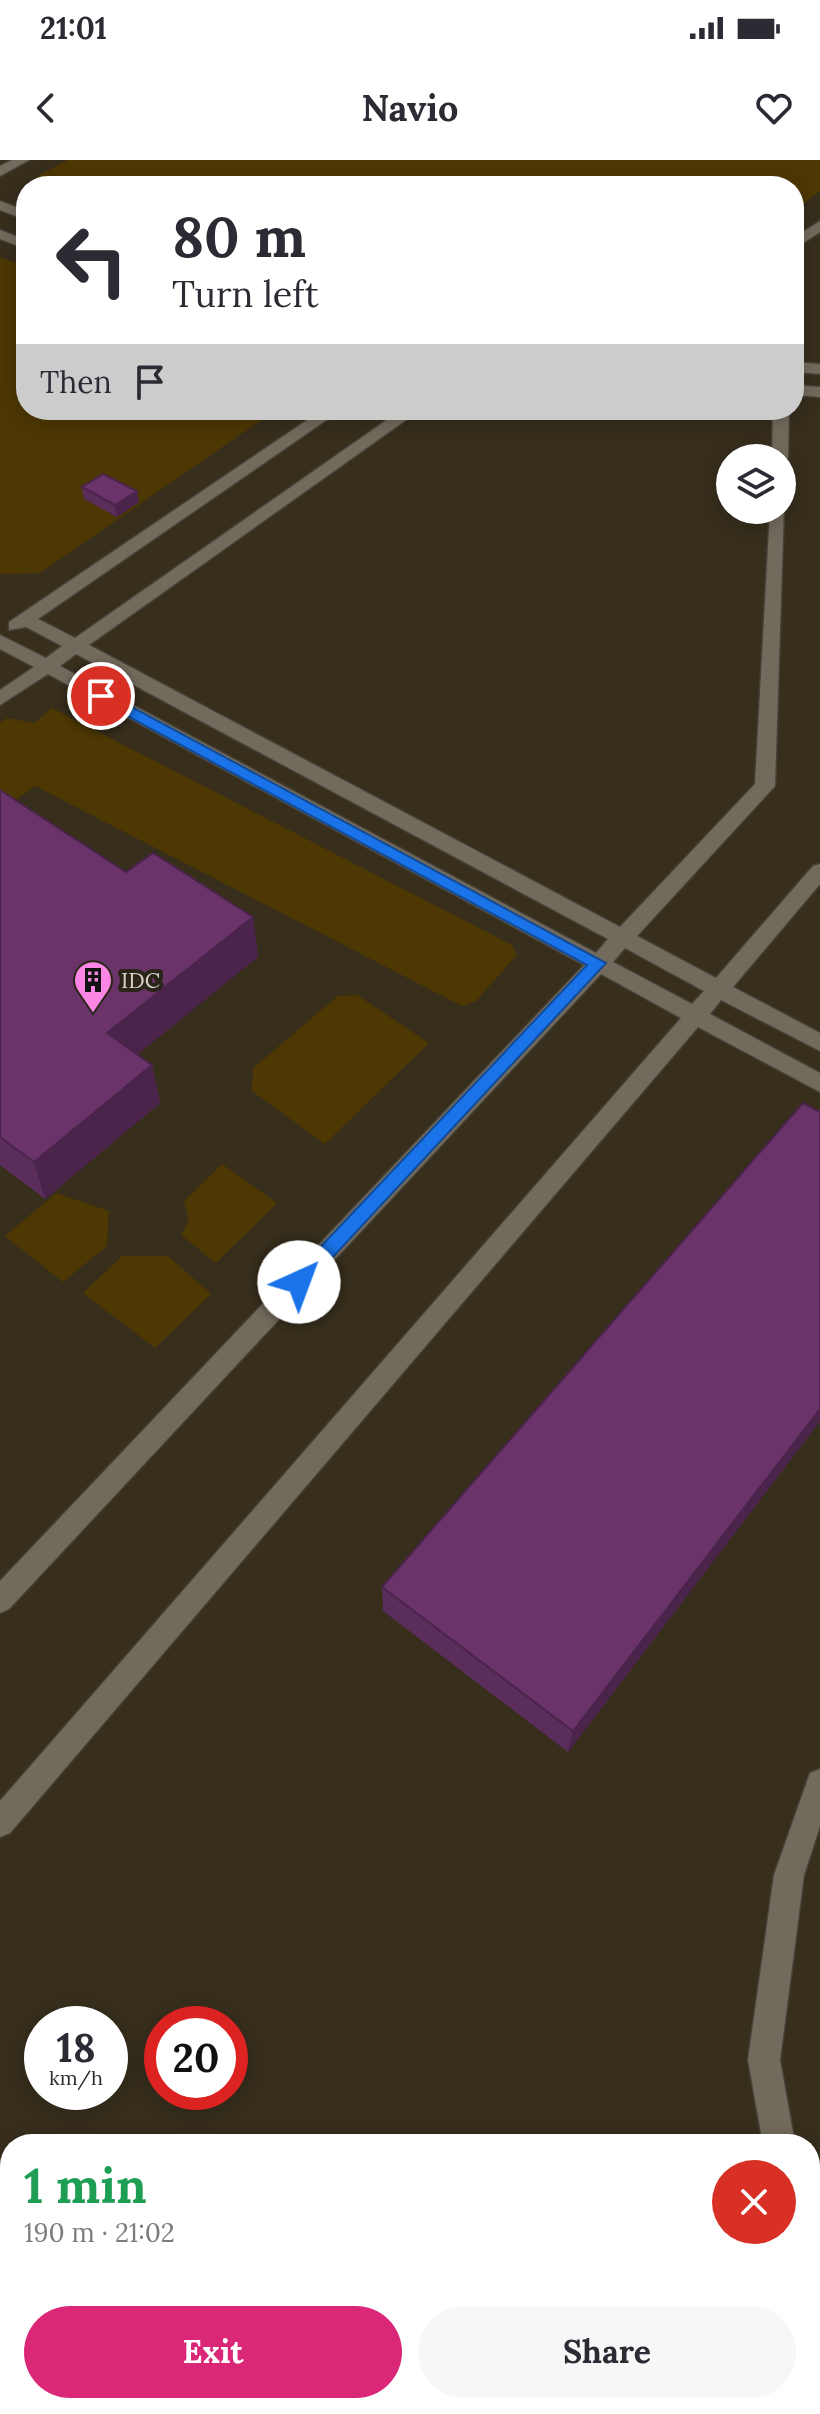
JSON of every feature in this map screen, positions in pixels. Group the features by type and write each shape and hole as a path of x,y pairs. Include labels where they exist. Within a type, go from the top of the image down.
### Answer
{"lane":[{"path":"0,172 22,160"},
{"path":"804,237 820,225"},
{"path":"318,420 0,639 820,1083"},
{"path":"0,699 398,420"},
{"path":"780,444 781,420"},
{"path":"0,1600 765,786 777,524"},
{"path":"25,619 820,1043"},
{"path":"0,1823 820,871"},
{"path":"777,2134 764,2060 789,1875 820,1783"}],"shaded area":[{"path":"0,160 820,160 820,2134 0,2134"},
{"path":"68,160 820,160 820,191 804,203 804,176 39,175"},
{"path":"0,257 16,263 16,420 262,420 40,573 0,574"},
{"path":"52,708 512,945 517,955 476,1001 462,1006 35,786 0,812 0,723 7,718 34,723"},
{"path":"357,995 429,1043 325,1144 252,1091 253,1068 338,996"},
{"path":"222,1164 277,1203 216,1263 181,1235 189,1220 184,1201"},
{"path":"56,1193 109,1211 107,1246 63,1282 5,1236"},
{"path":"122,1256 168,1256 211,1294 155,1348 83,1293"}],"building":[{"path":"103,474 137,491 115,505 82,487"},
{"name":"IDC","path":"0,790 126,872 153,853 253,917 107,1033 152,1065 34,1162 0,1137"},
{"path":"803,1103 820,1112 820,1409 573,1731 382,1587"}],"place":[{"name":"IDC","path":"93,1014"}],"route":[{"path":"101,696 598,963 299,1282"}]}
